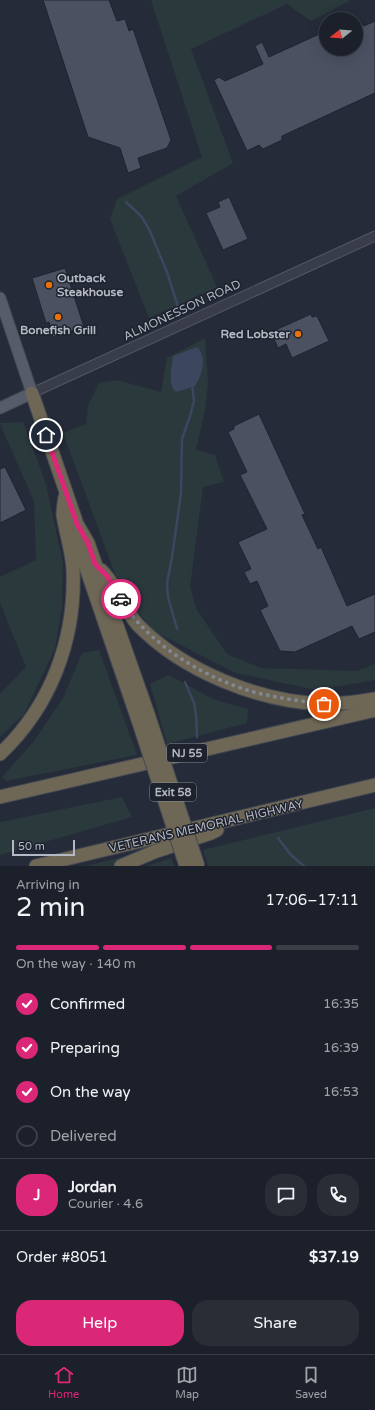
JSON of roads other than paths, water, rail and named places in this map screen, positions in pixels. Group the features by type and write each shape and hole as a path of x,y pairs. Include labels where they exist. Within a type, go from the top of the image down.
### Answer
{"highway":[{"path":"32,393 77,524 79,546 143,719 186,866"},
{"path":"0,754 22,731 45,696 59,667 67,642 74,587 73,568 63,515 65,491"},
{"name":"Exit 58","path":"77,524 88,543 143,719 198,866"},
{"name":"Exit 58","path":"95,564 107,576 138,624 177,657 230,684 276,698 304,702 324,704 375,699"},
{"name":"NJ 55","path":"0,797 375,710"},
{"name":"VETERANS MEMORIAL HIGHWAY","path":"36,866 375,786"},
{"path":"121,866 154,852 211,833 234,820"}],"main road":[{"path":"0,298 32,393"},
{"name":"ALMONESSON ROAD","path":"0,408 32,393"}],"street":[{"name":"ALMONESSON ROAD","path":"32,393 375,236"}],"water":[{"path":"197,347 203,361 202,371 198,381 195,386 176,392 173,389 171,380 173,356"}],"waterway":[{"path":"126,202 141,216 149,229 167,272 179,310"},
{"path":"177,629 168,597 167,583 181,493 182,439 194,401 192,384"},
{"path":"185,682 194,703 197,737"},
{"path":"278,838 291,855 304,866"}],"place":[{"name":"Outback Steakhouse","path":"49,285"},
{"name":"Bonefish Grill","path":"58,317"},
{"name":"Red Lobster","path":"298,334"}]}
